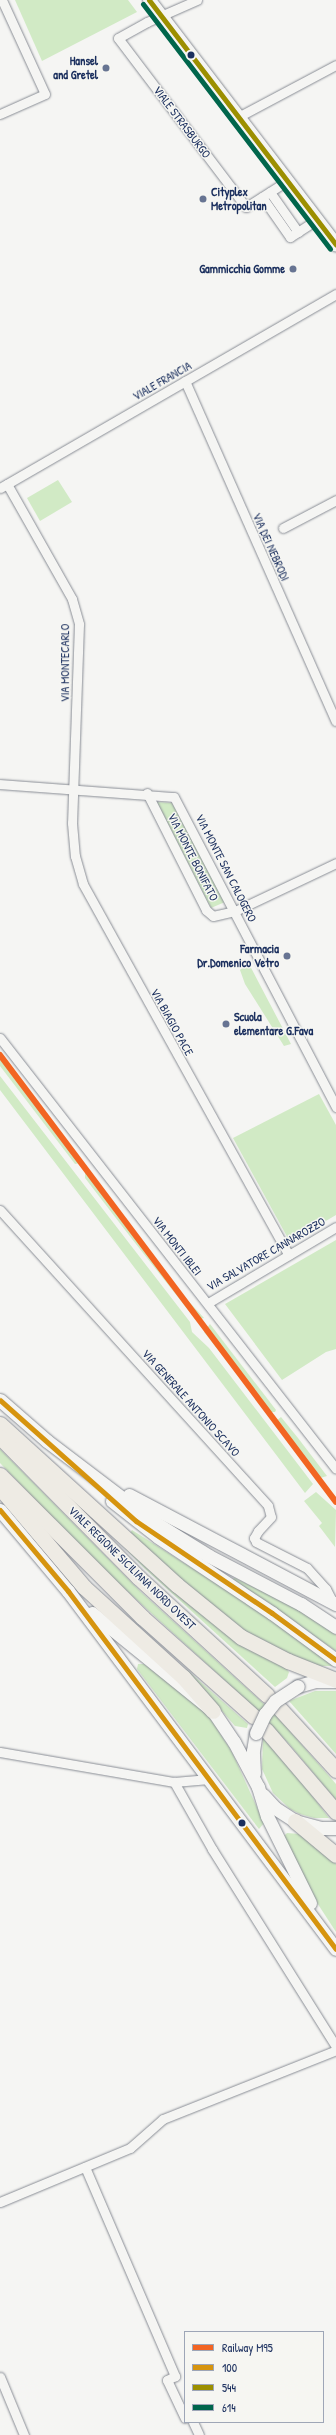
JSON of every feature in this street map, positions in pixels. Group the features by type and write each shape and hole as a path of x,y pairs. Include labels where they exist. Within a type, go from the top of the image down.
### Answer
{"main road":[{"path":"0,1424 177,1585 241,1637 290,1662 336,1681"},
{"name":"VIALE REGIONE SICILIANA NORD OVEST","path":"0,1437 138,1577 267,1695"},
{"path":"0,1475 142,1617 252,1716"},
{"path":"0,1488 84,1587 183,1677 213,1711"},
{"path":"280,1709 336,1770"},
{"path":"261,1732 336,1812"},
{"path":"295,1821 336,1855"}],"street":[{"path":"0,114 45,94 2,0"},
{"path":"149,0 336,245"},
{"path":"161,16 197,0"},
{"name":"VIALE STRASBURGO","path":"161,16 118,38 246,206 287,181"},
{"path":"238,117 336,65"},
{"path":"266,195 298,232 316,220"},
{"name":"VIALE FRANCIA","path":"3,486 336,294"},
{"name":"VIA DEI NEBRODI","path":"185,382 333,707 336,721"},
{"name":"VIA MONTECARLO","path":"3,486 72,599 79,624 80,653 73,788"},
{"path":"283,528 336,500"},
{"name":"VIA MONTE SAN CALOGERO","path":"0,784 147,793 169,795 176,799 336,1107"},
{"name":"VIA BIAGIO PACE","path":"73,788 74,856 89,898 289,1255"},
{"name":"VIA MONTE BONIFATO","path":"147,793 208,914 221,916 235,911 336,863"},
{"name":"VIA MONTI IBLEI","path":"0,1038 208,1302 336,1469"},
{"name":"VIA GENERALE ANTONIO SCAVO","path":"0,1210 268,1506 271,1517 258,1531 254,1538 256,1542 307,1568 326,1589 334,1603"},
{"name":"VIA SALVATORE CANNAROZZO","path":"208,1302 336,1227"},
{"path":"2,1401 136,1521 272,1613 336,1660"},
{"path":"47,1442 170,1533 301,1604 336,1627"},
{"path":"94,1476 229,1549 334,1603"},
{"path":"0,1510 68,1591 334,1946"},
{"path":"68,1591 145,1658 213,1711 234,1742 258,1787 280,1843 334,1946"},
{"path":"334,1828 307,1826 295,1821 275,1808 258,1787 253,1762 261,1732 262,1719 275,1701 298,1686 316,1681 336,1681"},
{"path":"0,1752 174,1782 209,1779"},
{"path":"0,2202 130,2148 163,2119 336,2048 212,1849 174,1782"},
{"path":"85,2167 175,2376 167,2380 184,2416"},
{"path":"0,2377 24,2435"},
{"path":"193,2423 199,2435"}],"green space":[{"path":"15,0 128,0 137,12 42,61"},
{"path":"58,480 72,502 40,521 27,498"},
{"path":"157,802 172,803 225,902 211,908"},
{"path":"248,962 291,1044 284,1046 245,984 240,970"},
{"path":"0,1058 81,1163 75,1164 0,1066"},
{"path":"0,1076 190,1322 192,1332 209,1348 313,1484 305,1493 0,1090"},
{"path":"319,1094 336,1125 336,1215 290,1242 233,1138"},
{"path":"85,1167 181,1293 204,1318 196,1320 132,1239 85,1178"},
{"path":"336,1240 336,1349 326,1352 282,1380 225,1304"},
{"path":"210,1324 276,1410 275,1412 267,1412 204,1332"},
{"path":"281,1417 327,1476 317,1479 276,1425 276,1421"},
{"path":"0,1449 141,1592 275,1714 336,1784 336,1800 290,1745 256,1709 91,1558 0,1463"},
{"path":"316,1492 336,1510 335,1547 319,1526 322,1523 304,1501"},
{"path":"132,1530 258,1610 334,1666 317,1666 254,1639 182,1583 130,1533"},
{"path":"116,1539 285,1667 289,1672 287,1678 275,1687 144,1568"},
{"path":"235,1578 293,1606 326,1627 336,1635 336,1651 232,1579"},
{"path":"138,1664 144,1664 200,1706 208,1715 232,1752 264,1823 259,1829 137,1669"},
{"path":"185,1668 248,1724 247,1728 235,1726"},
{"path":"315,1691 336,1691 336,1754 289,1701"},
{"path":"263,1738 310,1793 329,1818 314,1818 300,1814 290,1809 273,1793 262,1769"},
{"path":"287,1833 299,1834 336,1864 336,1932 312,1895 284,1836"}],"rail line":[{"name":"M95","path":"0,1055 336,1502"}],"transit line":[{"name":"544","path":"149,0 336,245"},
{"name":"614","path":"143,4 330,249"},
{"name":"100","path":"0,1400 136,1521 272,1613 336,1660"},
{"name":"100","path":"0,1510 68,1591 336,1949"}],"place":[{"name":"Hansel and Gretel","path":"106,68"},
{"name":"Cityplex Metropolitan","path":"203,199"},
{"name":"Gammicchia Gomme","path":"293,269"},
{"name":"Farmacia Dr.Domenico Vetro","path":"287,956"},
{"name":"Scuola elementare G.Fava","path":"226,1024"}]}
